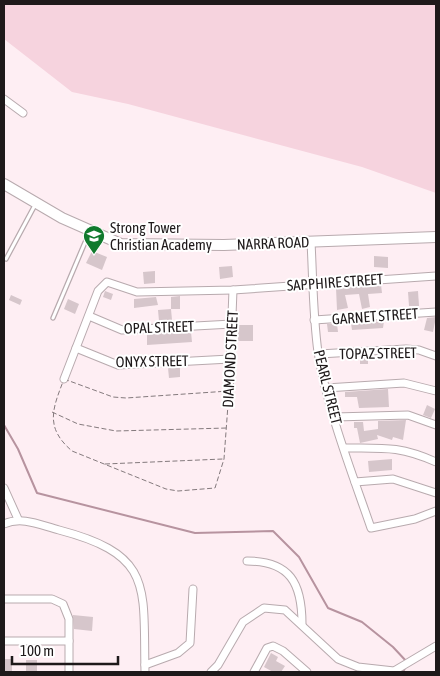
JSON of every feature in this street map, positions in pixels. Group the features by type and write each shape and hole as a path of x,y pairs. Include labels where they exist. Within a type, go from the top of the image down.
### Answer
{"street":[{"path":"4,98 23,114"},
{"name":"NARRA ROAD","path":"4,184 90,230 121,244 224,245 436,237"},
{"name":"PEARL STREET","path":"311,242 314,320 326,388 371,528 415,520 436,510"},
{"name":"SAPPHIRE STREET","path":"88,316 100,288 107,282 137,292 233,290 312,283 436,276"},
{"name":"DIAMOND STREET","path":"229,391 233,290"},
{"name":"GARNET STREET","path":"314,320 436,312"},
{"path":"64,379 88,316"},
{"name":"OPAL STREET","path":"88,316 122,330 232,324"},
{"name":"ONYX STREET","path":"76,348 118,365 230,359"},
{"name":"TOPAZ STREET","path":"319,354 406,349 419,350 436,356"},
{"path":"326,388 404,383 436,391"},
{"path":"334,417 408,415 436,425"},
{"path":"345,448 405,450 436,462"},
{"path":"355,482 394,479 436,493"},
{"path":"4,488 18,519"},
{"path":"4,524 18,519 89,538 109,548 125,560 136,572 142,588 145,669 178,653 190,643 193,589"},
{"path":"247,561 274,564 287,572 295,581 299,594 302,624"},
{"path":"4,599 58,600 68,611 68,672"},
{"path":"211,672 218,665 243,622 253,613 264,608 285,610 338,659 358,667 394,671 436,646"},
{"path":"4,641 69,640"},
{"path":"254,672 267,648 273,646 283,651 306,672"}],"lane":[{"path":"6,259 36,202"},
{"path":"53,318 90,230"}],"path":[{"path":"224,459 104,464 72,450 62,442 54,428 52,412 64,379 113,397 126,398 229,391"},
{"name":"DIAMOND STREET","path":"104,464 166,490 192,491 215,488 224,459 229,391"},
{"path":"52,412 78,424 116,431 227,428"}],"shaded area":[{"path":"4,4 436,4 436,193 362,167 128,104 72,92 4,39"}],"building":[{"path":"92,251 107,257 102,270 86,263"},
{"path":"374,256 388,257 388,268 374,267"},
{"path":"232,266 233,277 220,279 219,267"},
{"path":"155,271 155,283 144,284 143,272"},
{"path":"381,285 382,293 368,294 370,307 362,309 359,294 345,295 348,308 337,310 336,288"},
{"path":"105,291 113,294 111,300 103,297"},
{"path":"418,291 419,306 409,306 408,292"},
{"path":"11,295 22,300 20,305 9,300"},
{"path":"180,296 180,309 171,309 171,297"},
{"path":"156,297 158,305 134,308 134,299"},
{"path":"68,299 79,304 75,314 64,309"},
{"path":"171,309 172,320 159,321 158,310"},
{"path":"436,317 433,332 424,330 427,318"},
{"path":"384,321 383,328 352,330 351,323"},
{"path":"327,324 337,324 338,332 328,332"},
{"path":"238,325 253,325 253,341 238,341"},
{"path":"191,332 192,342 147,345 147,334"},
{"path":"360,357 368,357 368,364 360,364"},
{"path":"180,367 180,377 169,378 168,368"},
{"path":"388,389 389,407 359,408 357,397 345,397 345,392"},
{"path":"427,405 435,409 431,418 423,415"},
{"path":"406,420 403,440 393,437 392,440 377,435 378,439 360,443 357,428 354,428 354,422 363,422 364,431 378,429 378,421"},
{"path":"392,459 392,470 369,472 368,461"},
{"path":"73,615 93,617 92,631 74,629"},
{"path":"271,653 278,657 276,661 285,666 281,672 273,672 264,667"},
{"path":"4,659 12,659 12,672 4,672"},
{"path":"26,660 37,660 37,672 26,672"}],"waterway":[{"path":"4,425 18,449 37,493 195,533 273,531 299,557 328,608 362,622 393,647 407,662"},
{"path":"403,672 406,666"}],"place":[{"name":"Strong Tower Christian Academy","path":"94,255"}]}
